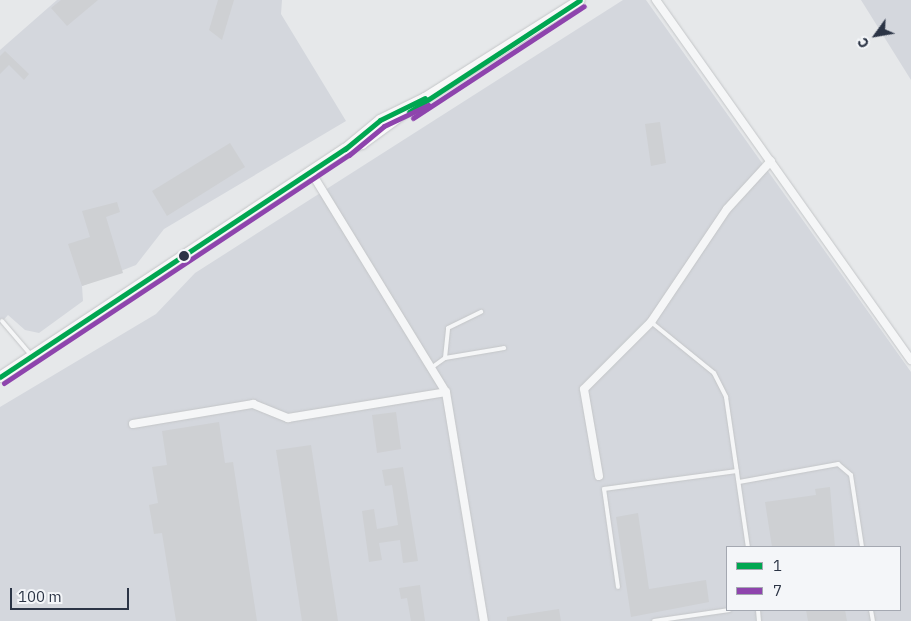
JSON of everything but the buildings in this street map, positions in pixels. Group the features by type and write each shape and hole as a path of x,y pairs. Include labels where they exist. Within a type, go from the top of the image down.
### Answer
{"street":[{"path":"0,377 311,172 345,149 380,120 426,98 580,0"},
{"path":"656,0 911,360"},
{"path":"599,476 584,389 651,322 727,209 771,161"},
{"path":"311,172 446,392 484,621"},
{"path":"133,424 253,404 288,418 446,392"}],"lane":[{"path":"445,358 448,328 481,312"},
{"path":"2,321 31,355"},
{"path":"651,322 714,373 726,397 748,546"},
{"path":"431,368 445,358 504,348"},
{"path":"739,482 838,464 852,475 862,546"},
{"path":"618,587 604,490 737,471"},
{"path":"654,621 726,610"}],"shaded area":[{"path":"57,0 282,0 281,14 346,121 164,229 136,265 82,286 83,301 39,333 25,330 8,315 0,324 0,50"},
{"path":"623,0 646,0 911,372 911,621 0,621 0,407 156,314 195,273"},
{"path":"861,0 911,0 911,80"}],"transit line":[{"name":"1","path":"409,112 580,0"},
{"name":"7","path":"413,118 584,6"},
{"name":"1","path":"0,377 345,149 380,120 425,98"},
{"name":"7","path":"4,383 349,155 384,126 428,105"}]}
